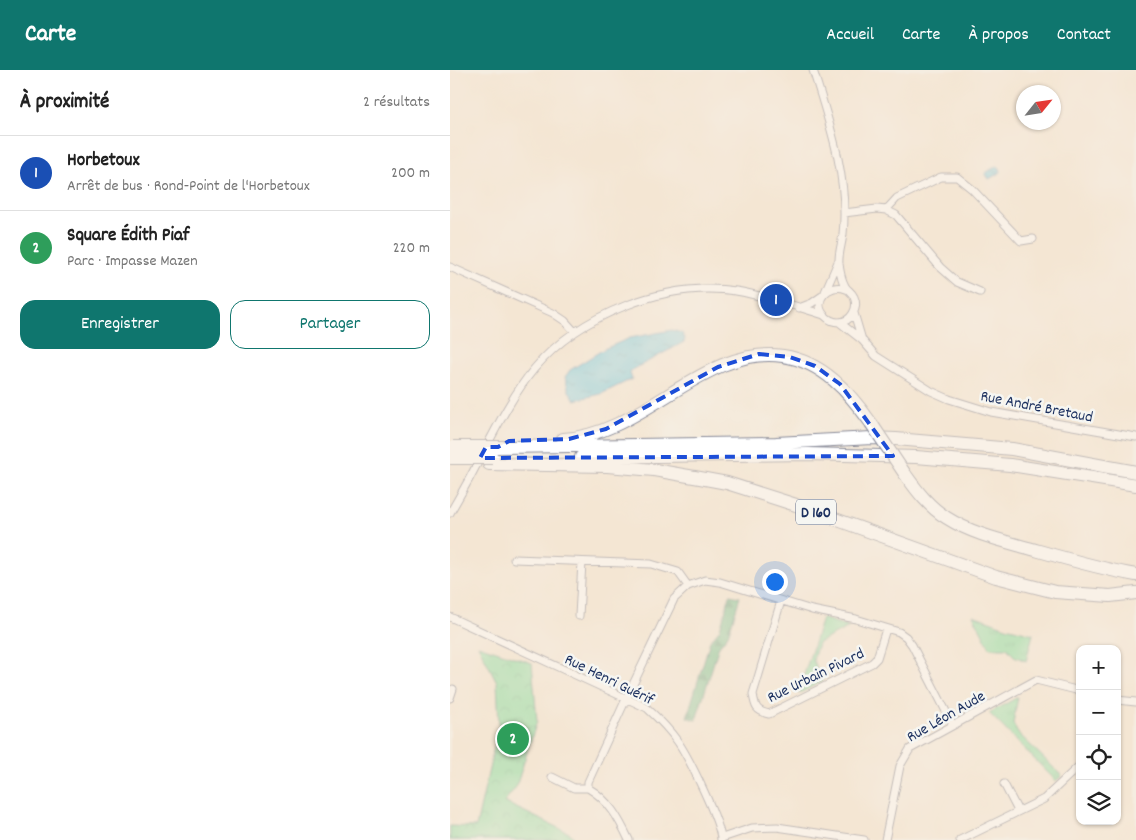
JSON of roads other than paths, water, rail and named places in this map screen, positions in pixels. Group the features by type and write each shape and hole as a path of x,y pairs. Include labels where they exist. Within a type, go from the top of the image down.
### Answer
{"highway":[{"path":"494,456 509,440 569,439 598,432 635,415 723,365 748,356 759,354 790,357 815,366 828,374 849,393 920,496 946,518 962,527 1055,556 1103,569 1136,575"},
{"name":"D 160","path":"450,463 494,456 872,438 1012,450 1136,472"},
{"name":"D 160","path":"451,451 654,470 727,483 796,505 996,578 1055,592 1110,596 1136,594"},
{"name":"D 160","path":"494,456 881,455 1010,465 1136,485"}],"street":[{"path":"813,70 838,157 844,213 843,234 838,261 824,294 821,308 824,315"},
{"path":"886,210 897,198 941,176 957,177 972,189 1021,242 1033,239"},
{"path":"844,213 878,209 886,210 896,215 940,266 958,282 980,292"},
{"path":"450,513 501,417 519,390 535,368 554,348 575,332 618,308 666,294 691,290 734,291 759,296 824,315 830,320 839,322 848,320 854,313 855,299 846,288 838,261"},
{"path":"450,267 553,313 565,320 575,332"},
{"path":"799,308 807,306 838,286 846,288"},
{"name":"Rue André Bretaud","path":"854,313 862,340"},
{"name":"Rue André Bretaud","path":"839,322 862,340 876,356 931,391 949,399 991,412 1136,437"},
{"path":"514,559 651,564 678,572 688,586"},
{"path":"579,616 582,562"},
{"path":"588,788 588,782 674,599 688,586 705,580 720,582 812,610 899,632 912,645 953,725"},
{"name":"Rue Urbain Pivard","path":"781,601 754,694 755,705 761,712 769,714 872,663 877,658 886,629"},
{"name":"Rue Henri Guérif","path":"450,617 647,708 665,724 679,744 717,820 722,839"},
{"name":"Rue Léon Aude","path":"885,840 900,766 910,749 1036,680 1076,690"},
{"path":"450,698 453,689"},
{"path":"1121,700 1136,702"},
{"path":"960,840 1044,799 1076,769"},
{"path":"552,777 574,788 588,788 600,794 610,805 629,840"},
{"path":"1004,784 1018,811"},
{"path":"722,839 752,828 777,827 864,840"}],"water":[{"path":"997,166 1001,172 989,179 985,173"},
{"path":"672,330 682,333 685,338 684,342 632,370 630,373 632,379 601,394 575,400 569,391 565,377 570,370 604,349 630,338"}],"place":[{"name":"Horbetoux","path":"776,300"},
{"name":"Square Édith Piaf","path":"513,739"}]}
